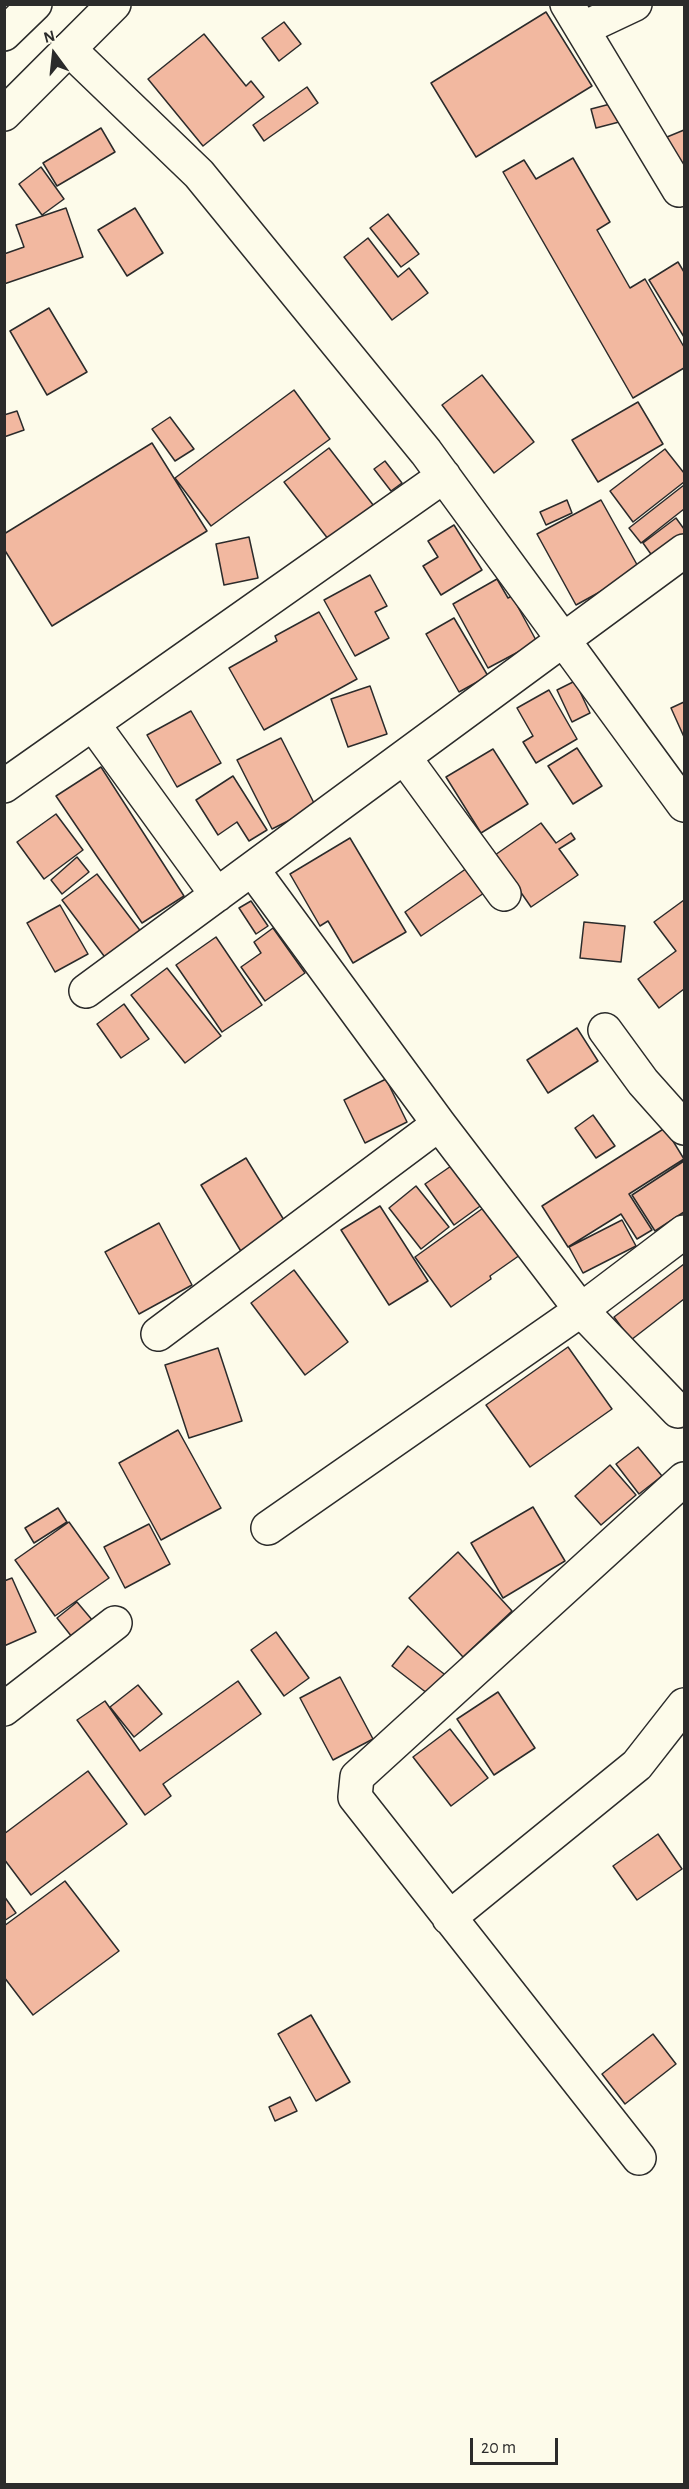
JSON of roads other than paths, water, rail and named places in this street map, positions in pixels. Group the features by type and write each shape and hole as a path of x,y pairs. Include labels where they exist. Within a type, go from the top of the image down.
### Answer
{"street":[{"path":"4,34 35,4"},
{"path":"4,114 114,4"},
{"path":"635,4 574,17 679,190"},
{"path":"69,49 199,174 444,476 684,806"},
{"path":"4,786 444,476"},
{"path":"86,991 684,551"},
{"path":"93,724 217,895"},
{"path":"404,757 504,894"},
{"path":"252,869 439,1124 581,1310 682,1412"},
{"path":"605,1030 643,1082 684,1128"},
{"path":"158,1334 439,1124"},
{"path":"268,1528 581,1310 684,1232"},
{"path":"639,2158 355,1797 357,1777 684,1479"},
{"path":"4,1709 115,1623"},
{"path":"448,1918 637,1765 684,1705"}]}
